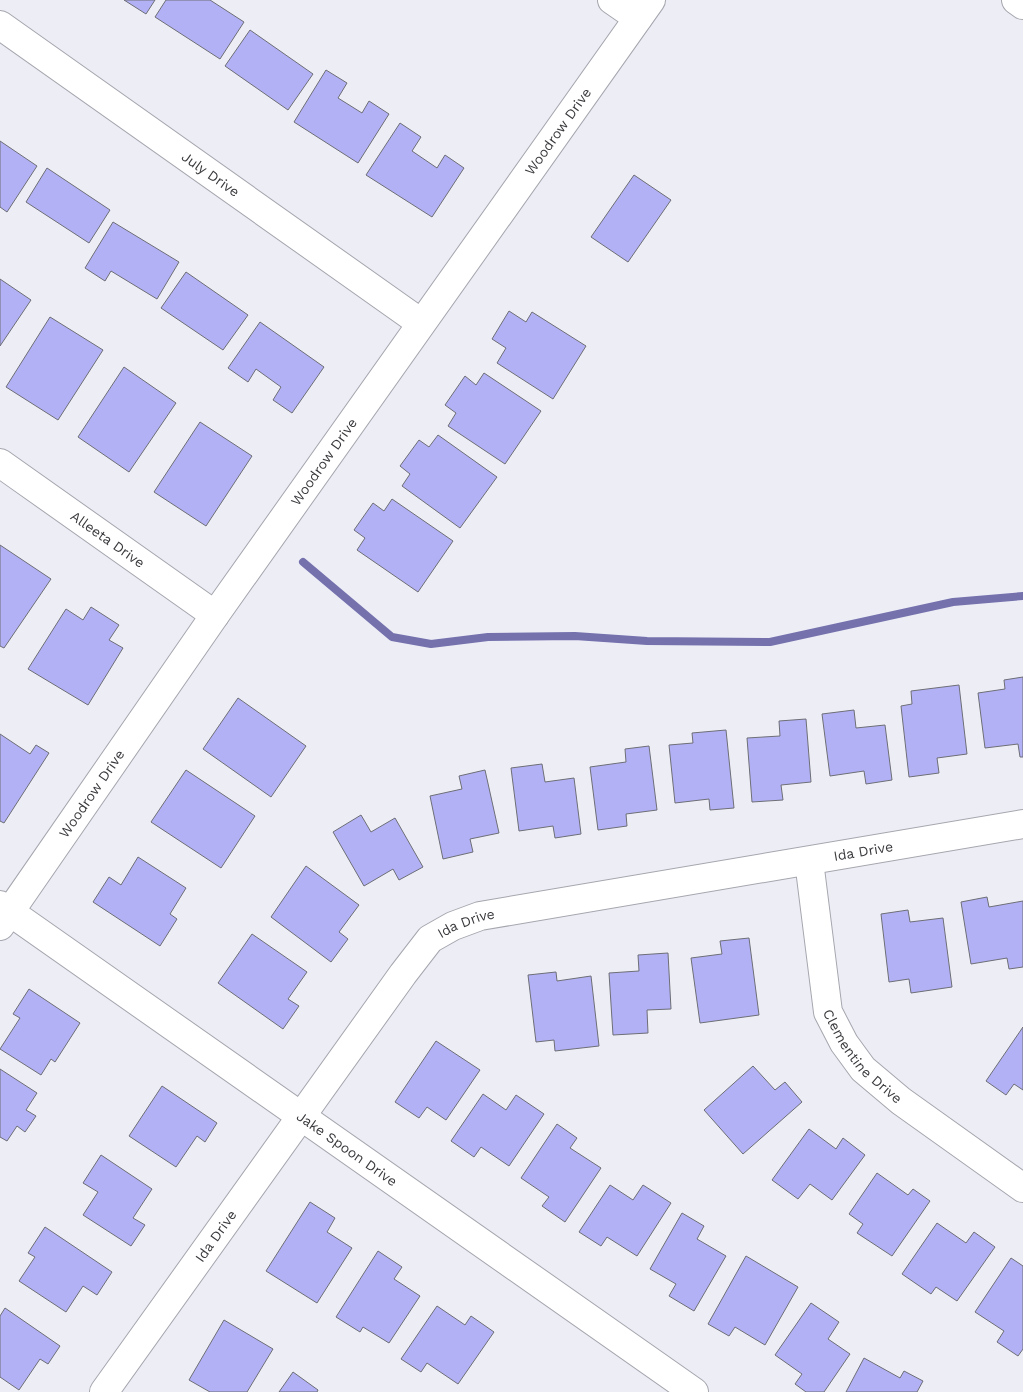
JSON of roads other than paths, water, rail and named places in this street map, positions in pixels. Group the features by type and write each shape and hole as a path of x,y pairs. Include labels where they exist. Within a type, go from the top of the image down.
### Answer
{"street":[{"path":"612,0 644,9"},
{"path":"1016,0 1023,5"},
{"name":"Woodrow Drive","path":"3,914 644,9"},
{"name":"July Drive","path":"0,25 421,323"},
{"name":"Alleeta Drive","path":"0,463 215,615"},
{"name":"Ida Drive","path":"104,1392 430,939 453,926 480,916 1023,824"},
{"name":"Clementine Drive","path":"809,860 828,1012 844,1043 863,1069 901,1101 1023,1188"},
{"name":"Jake Spoon Drive","path":"3,914 302,1116 694,1392"}],"waterway":[{"path":"303,562 392,637 431,644 488,637 575,636 647,641 770,642 953,602 1023,596"}]}
